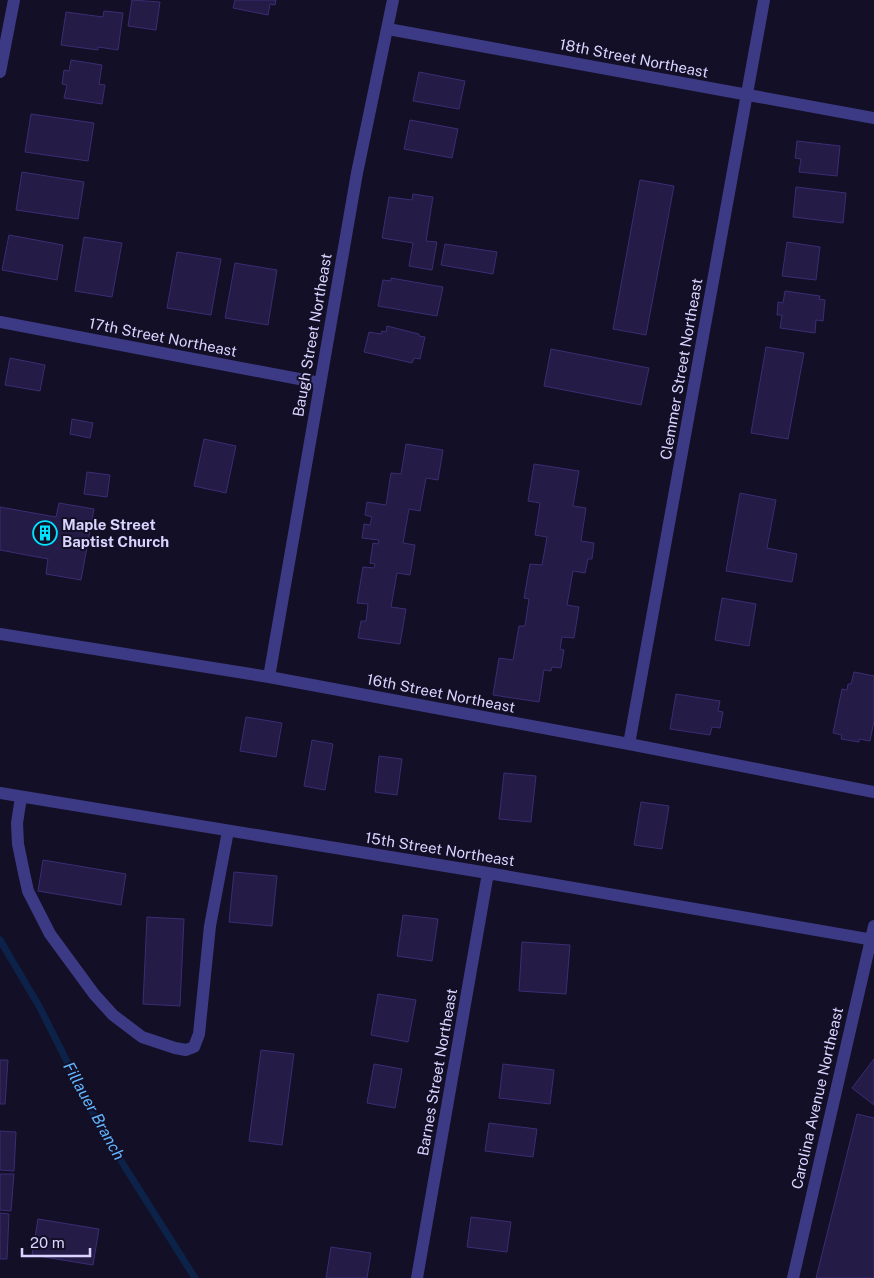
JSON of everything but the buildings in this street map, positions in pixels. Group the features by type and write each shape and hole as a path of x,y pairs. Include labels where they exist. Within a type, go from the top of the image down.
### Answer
{"street":[{"path":"0,72 14,0"},
{"name":"Baugh Street Northeast","path":"269,677 357,173 393,0"},
{"name":"Clemmer Street Northeast","path":"630,744 764,0"},
{"name":"18th Street Northeast","path":"388,29 874,118"},
{"name":"17th Street Northeast","path":"0,322 320,383"},
{"name":"16th Street Northeast","path":"0,634 269,677 630,744 874,792"},
{"name":"15th Street Northeast","path":"0,793 488,873 872,939"},
{"path":"21,797 17,823 18,844 24,873 28,891 50,934 94,994 113,1015 142,1037 186,1050 194,1047 199,1034 210,926 228,831"},
{"name":"Barnes Street Northeast","path":"417,1278 488,873"},
{"name":"Carolina Avenue Northeast","path":"793,1278 874,926"}],"waterway":[{"name":"Fillauer Branch","path":"0,940 39,1006 101,1129 195,1278"}],"place":[{"name":"Maple Street Baptist Church","path":"45,533"}]}
